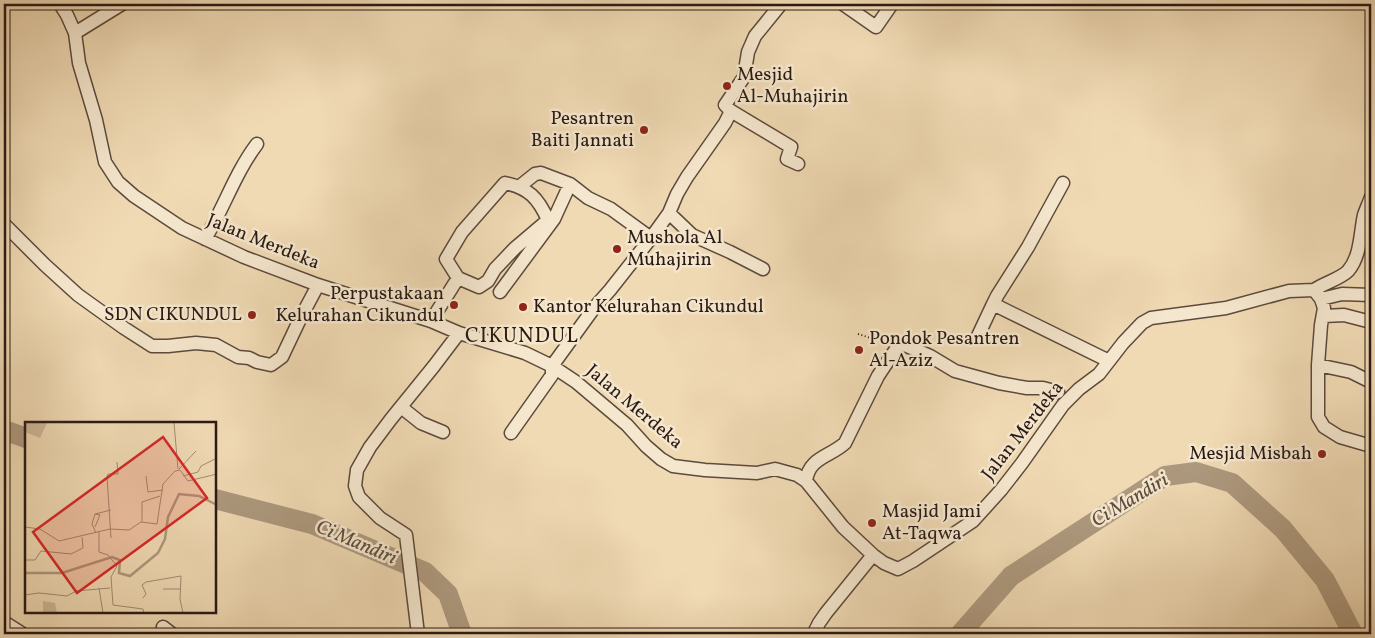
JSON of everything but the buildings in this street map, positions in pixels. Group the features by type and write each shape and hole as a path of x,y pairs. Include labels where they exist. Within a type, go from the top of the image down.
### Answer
{"street":[{"name":"Jalan Merdeka","path":"60,4 68,15 75,32 79,63 96,120 105,162 118,182 134,196 182,228 244,257 318,285 431,321 459,333 525,353 552,366 576,382 661,459 673,466 757,473 775,470 797,475 806,481 843,527 873,555 884,563 898,569 914,561 973,521 1006,484 1063,405 1079,389 1099,374 1142,323 1150,318 1226,308 1289,291 1318,295 1371,295"},
{"path":"75,32 122,4"},
{"path":"781,4 755,36 748,52 744,77 725,105 731,111 791,147 786,159 798,164"},
{"path":"843,4 876,27 892,4"},
{"path":"511,434 552,375 552,366 594,308 669,213 687,177 725,123 731,111"},
{"path":"205,239 216,221 248,155 257,144"},
{"path":"520,186 535,174 542,173 570,184 588,198 611,209 651,238"},
{"path":"505,183 520,186 541,205 548,220 514,248 494,269 488,281 479,287 458,278 446,259 462,232 505,183"},
{"path":"977,338 997,296 1028,247 1063,183"},
{"path":"500,292 554,219 570,184"},
{"path":"1371,197 1364,214 1354,262 1342,276 1323,284 1318,295 1324,308 1318,365 1318,417 1324,427 1340,437 1371,446"},
{"path":"669,213 692,235 763,269"},
{"path":"4,224 78,295 152,346 196,343 216,345 238,357 271,365 282,357 318,285"},
{"path":"431,321 458,278"},
{"path":"994,304 1109,361"},
{"path":"1324,316 1344,315 1371,322"},
{"path":"418,633 406,535 380,518 359,497 355,486 357,470 370,447 459,333"},
{"path":"806,481 807,472 819,458 837,450 844,443 878,376 900,343 930,356 955,371 998,383 1027,388 1043,388 1058,392"},
{"path":"1318,365 1352,372 1371,382"},
{"path":"401,407 421,423 444,432"},
{"path":"816,634 814,633 826,613 873,555"},
{"path":"4,622 22,634"}],"path":[{"path":"858,334 874,339 900,343"}],"waterway":[{"name":"Ci Mandiri","path":"4,430 25,438"},
{"name":"Ci Mandiri","path":"960,634 1011,576 1165,476 1196,472 1232,483 1283,529 1325,580 1353,634"},
{"name":"Ci Mandiri","path":"216,499 312,524 425,572 448,594 462,634"}],"place":[{"name":"Mesjid Al-Muhajirin","path":"727,86"},
{"name":"Pesantren Baiti Jannati","path":"644,130"},
{"name":"Mushola Al Muhajirin","path":"617,249"},
{"name":"Perpustakaan Kelurahan Cikundul","path":"454,305"},
{"name":"Kantor Kelurahan Cikundul","path":"523,307"},
{"name":"SDN CIKUNDUL","path":"252,315"},
{"name":"Pondok Pesantren Al-Aziz","path":"859,350"},
{"name":"Mesjid Misbah","path":"1322,454"},
{"name":"Masjid Jami At-Taqwa","path":"872,523"}],"district":[{"name":"CIKUNDUL","path":"522,336"}]}
